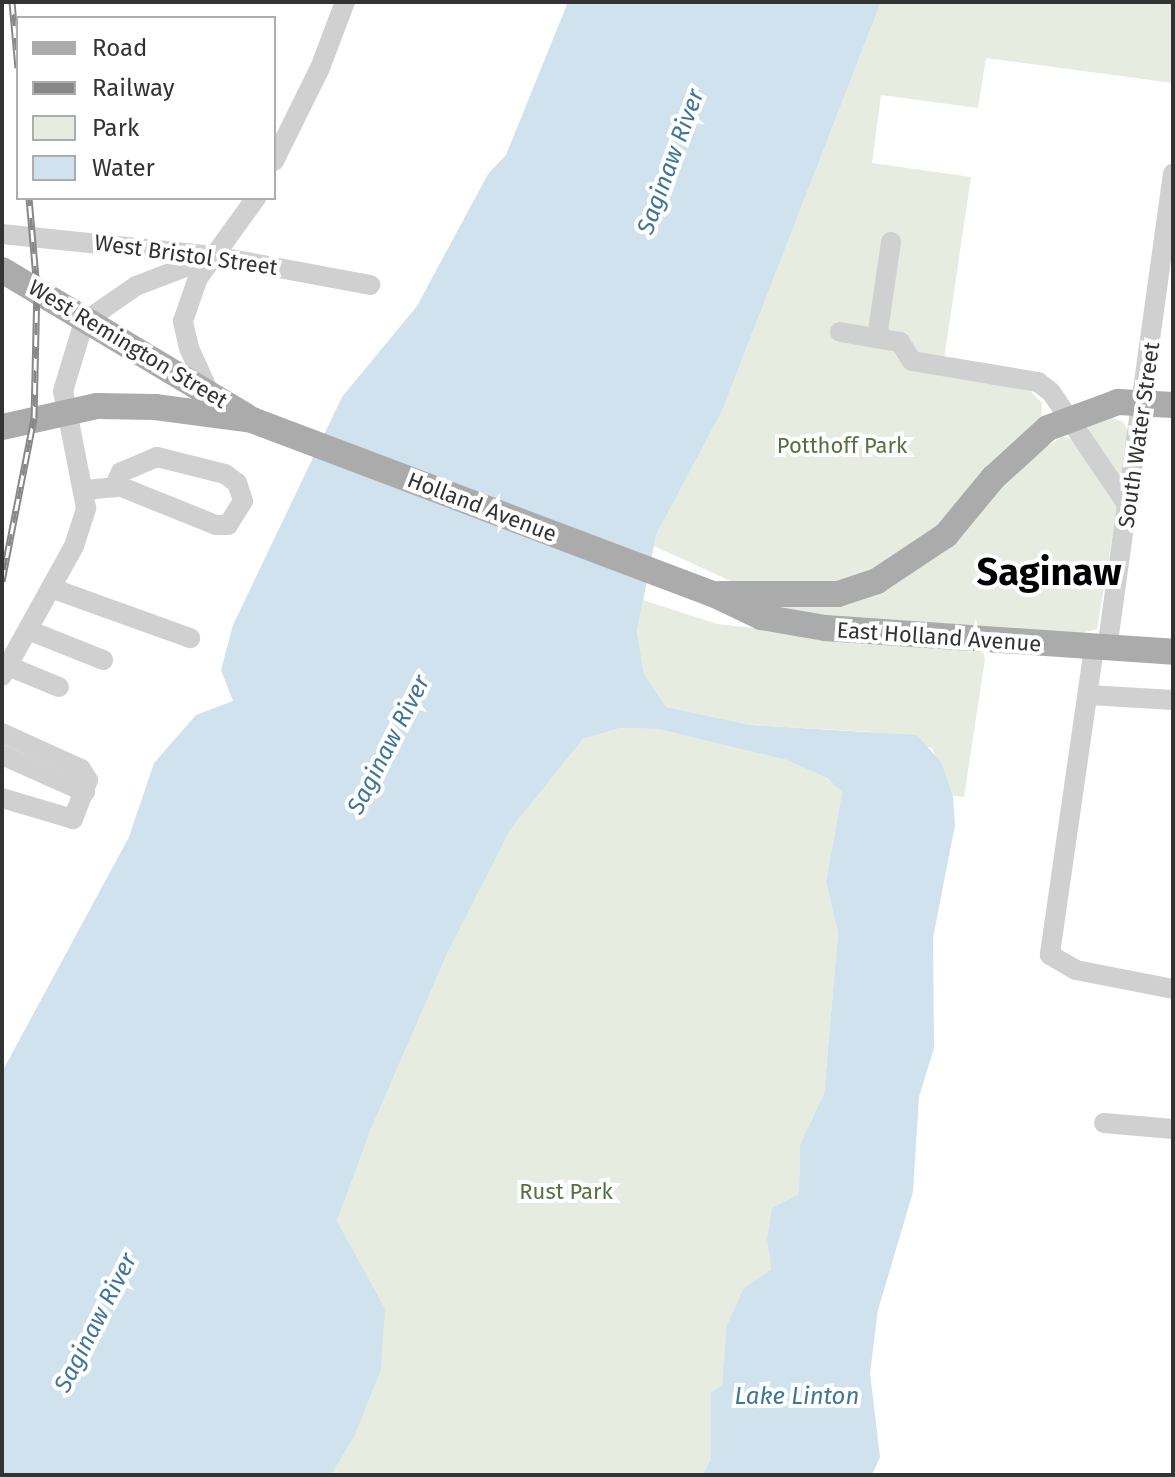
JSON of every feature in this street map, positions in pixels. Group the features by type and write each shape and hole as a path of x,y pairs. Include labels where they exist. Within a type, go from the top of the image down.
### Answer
{"main road":[{"name":"West Remington Street","path":"2,270 84,322 208,390 252,420"},
{"path":"713,594 838,594 877,581 946,535 1027,445 1068,417 1118,402 1145,401 1173,405"},
{"path":"2,427 64,410 155,407 252,420"},
{"name":"Holland Avenue","path":"252,420 713,594"},
{"name":"East Holland Avenue","path":"713,594 761,617 825,628 1173,652"}],"street":[{"path":"276,157 320,68 345,2"},
{"name":"South Water Street","path":"1172,183 1129,507 1089,695 1050,955 1076,970 1173,989"},
{"path":"208,390 189,348 183,321 198,278 255,200"},
{"name":"West Bristol Street","path":"2,234 214,256 370,285"},
{"path":"877,338 891,242"},
{"path":"59,687 5,671 79,534 86,490 64,410 66,369 84,322 136,286 214,256"},
{"path":"840,332 900,342 912,361 1038,382 1068,417 1129,507"},
{"path":"86,490 114,487 216,525 228,525 243,501 237,483 225,474 157,457 121,472 114,487"},
{"path":"51,588 190,638"},
{"path":"28,630 103,660"},
{"path":"1089,695 1173,700"},
{"path":"2,733 81,769 88,780 76,816 66,820 2,798"},
{"path":"2,755 85,792"},
{"path":"1104,1123 1173,1129"}],"green space":[{"name":"Potthoff Park","path":"881,2 1173,2 1173,83 986,58 978,108 881,95 872,163 971,177 942,373 1030,391 1042,403 1041,423 911,551 841,584 735,583 654,546 656,535 722,411"},
{"path":"1111,418 1123,422 1129,434 1123,481 1087,433 1089,425"},
{"path":"1063,436 1075,441 1118,502 1097,629 1081,633 834,620 762,607 843,604 898,583 953,540 1024,462"},
{"path":"643,600 717,624 986,653 964,797 953,796 932,748 873,732 751,725 666,707 644,674 637,631"},
{"name":"Rust Park","path":"620,728 658,729 788,760 827,778 842,792 826,882 838,933 824,1094 800,1144 799,1194 767,1241 771,1269 744,1288 711,1434 711,1459 702,1475 331,1475 354,1437 385,1308 337,1221 371,1129 447,954 510,830 583,739"}],"water":[{"path":"568,2 881,2 722,411 656,535 637,631 644,674 666,707 751,725 917,735 941,762 953,796 955,825 933,938 934,1048 919,1097 913,1192 878,1310 870,1373 880,1457 872,1475 702,1475 711,1459 711,1392 722,1386 727,1325 744,1288 771,1269 767,1241 772,1208 799,1194 800,1144 824,1094 838,933 826,882 842,792 827,778 787,760 658,729 620,728 583,739 510,830 447,954 371,1129 337,1221 385,1308 381,1369 354,1437 331,1475 2,1475 2,1072 129,837 154,763 196,715 233,701 221,670 233,625 342,397 417,306 488,174 506,155"}],"railway":[{"path":"12,2 16,46"},
{"path":"2,581 34,418 37,289 29,200"}],"district":[{"name":"Saginaw","path":"1049,573"}],"water label":[{"name":"Saginaw River","path":"671,162"},
{"name":"Saginaw River","path":"389,745"},
{"name":"Saginaw River","path":"96,1323"},
{"name":"Lake Linton","path":"797,1397"}]}
